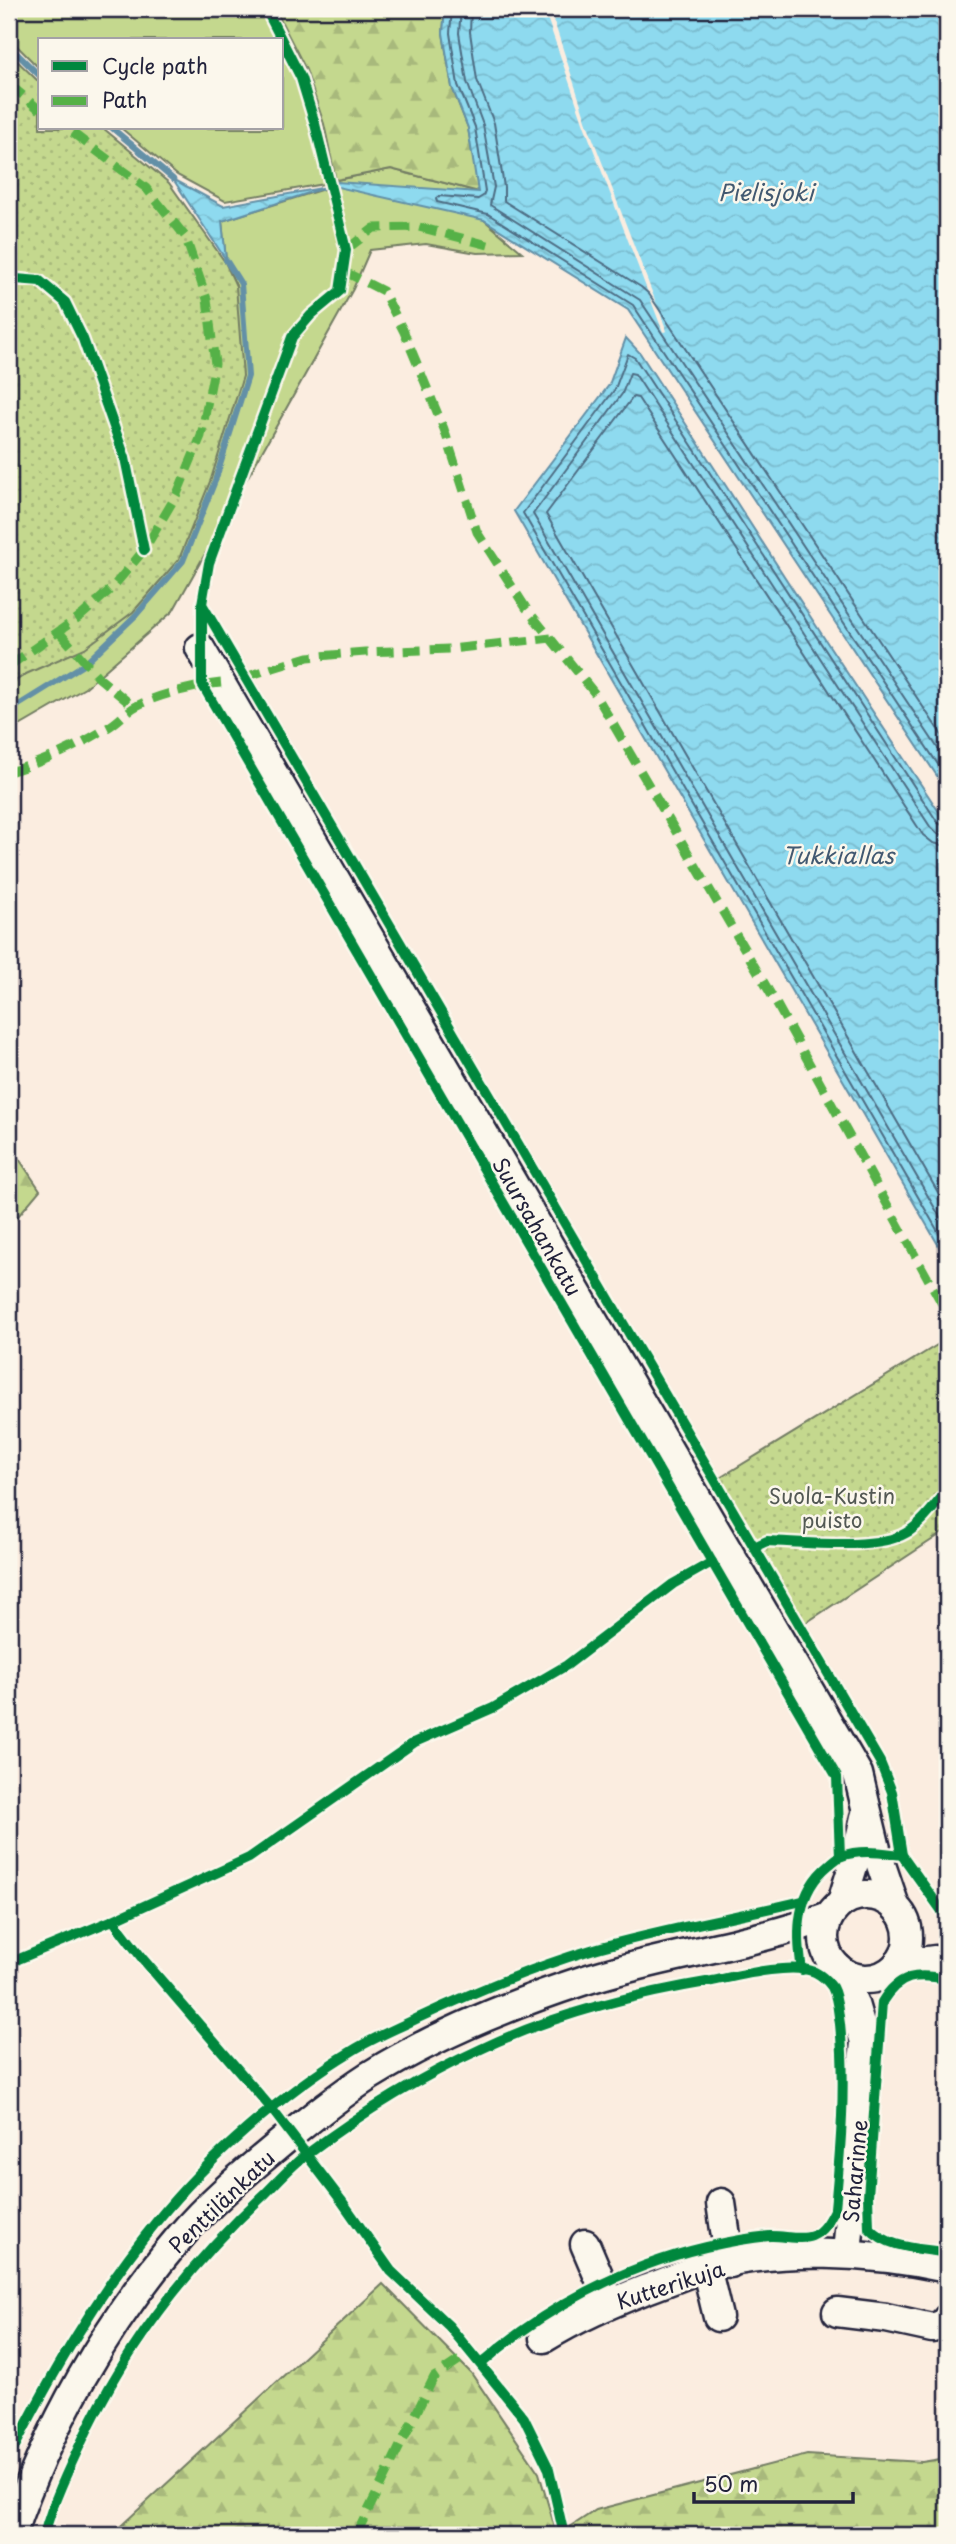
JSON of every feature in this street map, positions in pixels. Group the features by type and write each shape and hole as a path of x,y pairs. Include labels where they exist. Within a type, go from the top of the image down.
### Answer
{"street":[{"name":"Suursahankatu","path":"200,648 852,1763 858,1774 877,1853 900,1913"},
{"name":"Suursahankatu","path":"836,1909 858,1853 867,1808"},
{"path":"833,1960 824,1934 836,1909 850,1898 869,1895 878,1896 947,1948"},
{"name":"Penttilänkatu","path":"11,2535 24,2497 67,2405 125,2310 152,2273 180,2237 233,2183 330,2104 369,2077 420,2048 525,2001 584,1980 655,1960 758,1939 836,1909"},
{"path":"865,2042 870,2004 906,1949 908,1930 900,1913"},
{"path":"758,1939 833,1960 854,1977 863,1979 935,1960 947,1962"},
{"name":"Saharinne","path":"833,1960 854,2004 865,2042 846,2254"},
{"path":"718,2317 721,2203"},
{"path":"585,2244 610,2303"},
{"name":"Kutterikuja","path":"544,2339 569,2322 610,2303 718,2265 774,2255 846,2254 947,2268"},
{"path":"837,2312 886,2318 932,2328 945,2324 947,2319"}],"green space":[{"path":"9,9 259,9 276,38 38,38 38,67 9,38"},
{"path":"275,9 445,9 443,33 452,87 468,128 479,192 391,169 336,180 324,124 306,70"},
{"path":"9,53 38,81 38,130 105,130 169,183 225,262 236,286 243,376 211,479 179,559 133,612 85,648 26,674 9,685"},
{"path":"284,55 302,99 324,184 225,201 177,175 123,130 284,130"},
{"path":"391,169 479,192 484,220 522,252 477,253 426,244 370,250 353,289 173,611 85,688 9,732 9,685 26,674 236,286 225,262 222,221 333,186 336,180"},
{"path":"9,1144 40,1190 9,1227"},
{"name":"Suola-Kustin puisto","path":"947,1339 947,1530 804,1624 718,1479"},
{"path":"383,2284 471,2373 539,2473 557,2535 111,2535"},
{"path":"807,2455 922,2462 947,2458 947,2535 558,2535 596,2510"}],"water":[{"name":"Pielisjoki","path":"445,9 947,9 947,791 628,310 484,220 333,186 337,182 478,192 468,128 452,87 443,33"},
{"path":"173,179 223,206 327,187 222,221 226,260"},
{"name":"Tukkiallas","path":"626,338 640,353 947,824 947,1260 514,511 609,385"}],"pier":[{"path":"544,9 550,9 587,123 667,331 663,332 584,125"}],"waterway":[{"path":"10,47 38,74"},
{"path":"114,130 173,179"},
{"path":"89,660 136,615 183,561 215,481 248,376 241,284 226,260"},
{"path":"9,711 83,665"}],"marked path":[{"path":"9,84 38,108"},
{"path":"9,666 82,615 112,588 144,550 177,494 201,436 215,364 207,299 185,236 146,188 69,130"},
{"path":"346,250 374,228 419,227 488,245"},
{"path":"343,271 383,291 404,332 444,429 477,532 526,608 596,695 776,1003 947,1313"},
{"path":"59,632 99,678 134,707"},
{"path":"245,677 308,657 450,649 551,638"},
{"path":"9,772 47,759 84,741 151,699 221,683"},
{"path":"356,2535 434,2377 471,2352"}],"cycle path":[{"path":"266,9 281,38"},
{"path":"284,44 301,78 315,124 346,250 340,291 311,315 292,337 209,563 202,604 880,1762 892,1792 902,1855 947,1918"},
{"path":"9,282 16,279 40,281 65,302 83,339 125,458 144,550"},
{"path":"202,604 202,684 837,1777 840,1856"},
{"path":"754,1547 767,1541 858,1544 893,1539 917,1525 947,1491"},
{"path":"9,1963 113,1920 249,1858 415,1742 493,1708 567,1665 673,1584 712,1562"},
{"path":"802,1970 799,1941 801,1913 804,1900 818,1876 837,1858 849,1854 872,1852 902,1855"},
{"path":"9,2458 77,2335 135,2248 199,2174 248,2128 300,2086 368,2042 482,1990 547,1965 643,1936 802,1901"},
{"path":"113,1920 142,1958 271,2108 391,2271 449,2326 524,2418 549,2469 564,2535"},
{"path":"44,2535 58,2493 90,2424 146,2330 190,2272 240,2218 301,2158 327,2139 436,2071 508,2037 565,2016 653,1992 762,1971 802,1969 815,1972 826,1980 834,1991 838,2005 843,2093 835,2208 823,2228 808,2237 770,2236 738,2240 645,2265 558,2307 481,2364"},
{"path":"947,1979 927,1976 910,1978 895,1986 882,2002 868,2196 869,2228 877,2235 895,2244 947,2253"}]}
